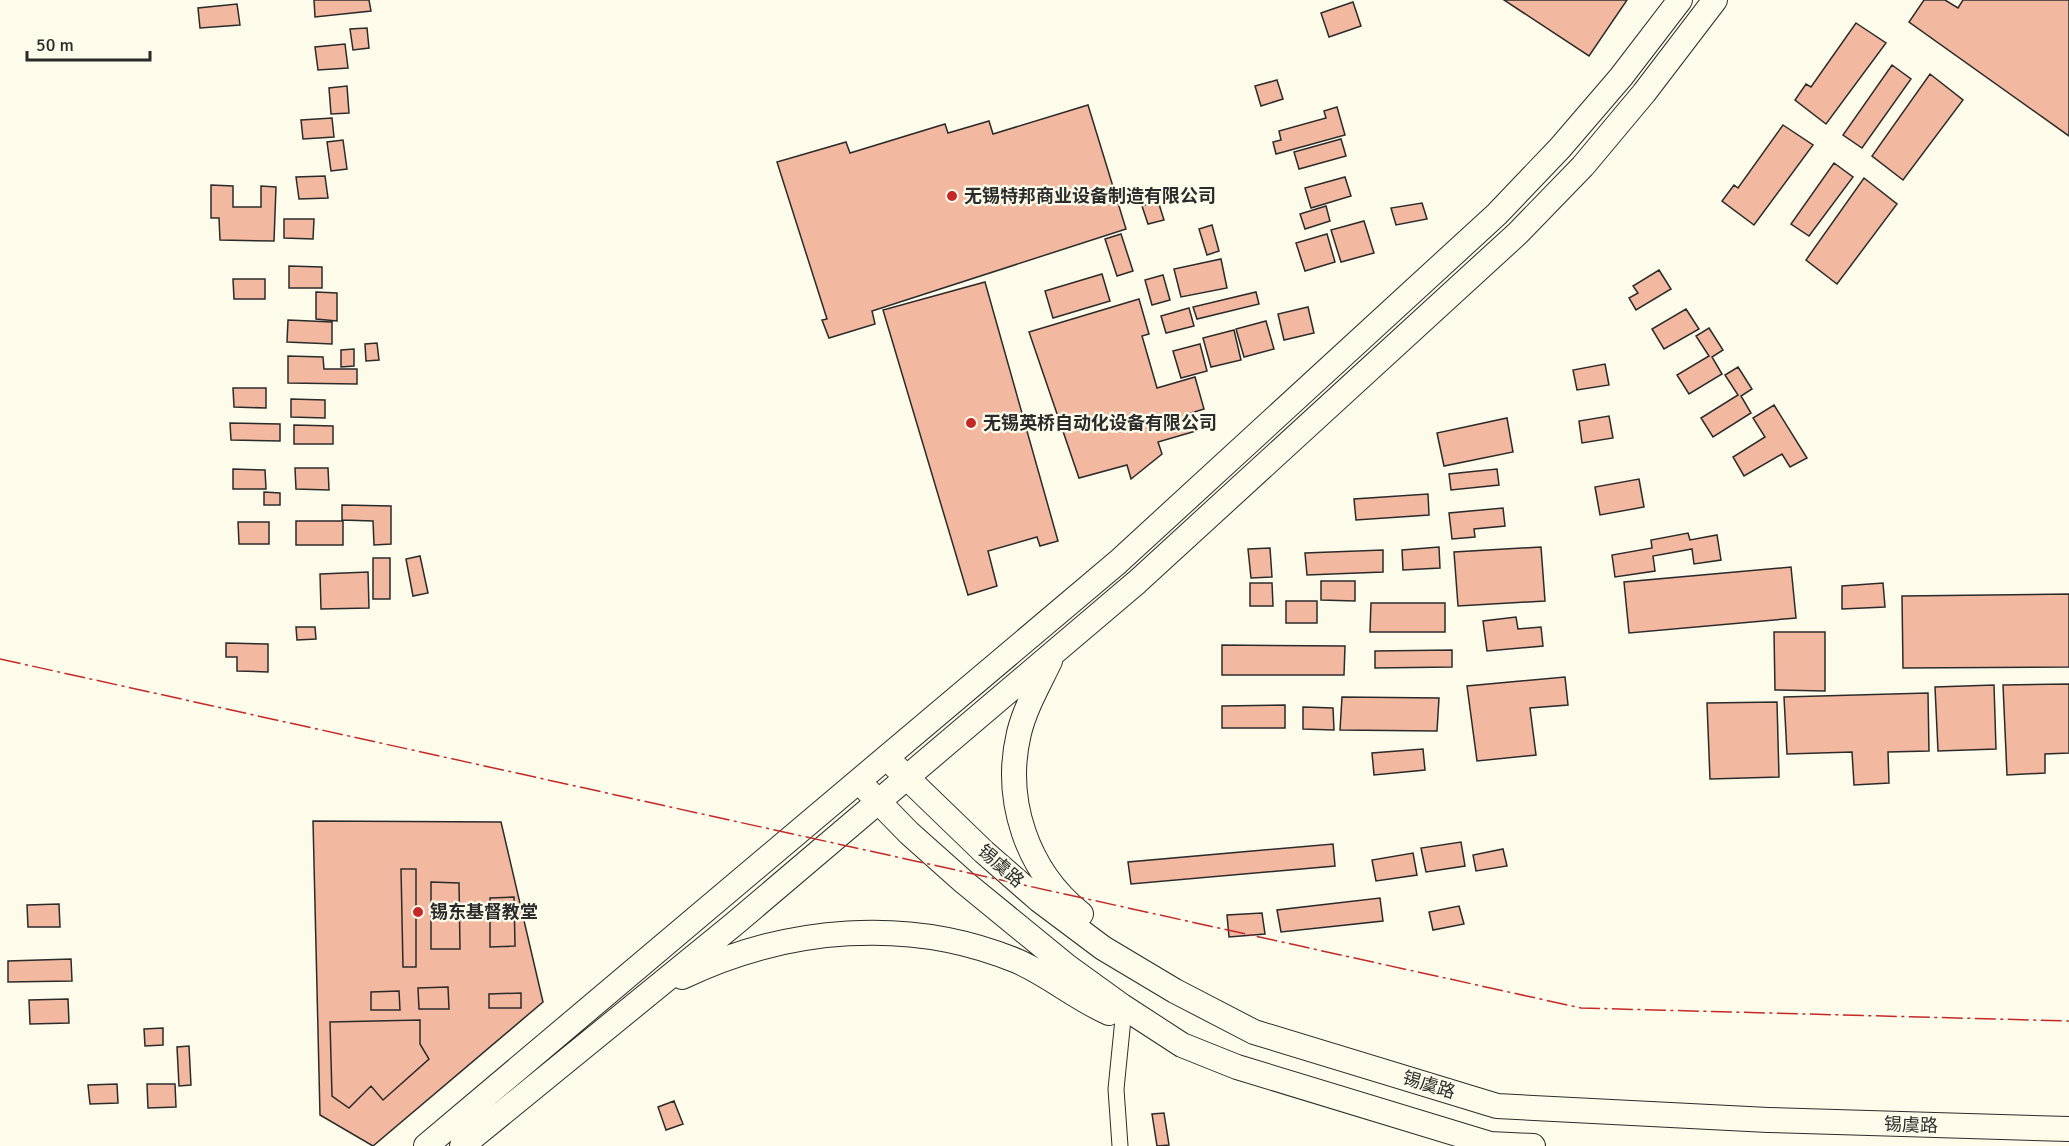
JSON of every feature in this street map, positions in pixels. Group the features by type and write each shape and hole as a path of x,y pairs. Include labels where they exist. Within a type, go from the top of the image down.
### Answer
{"main road":[{"path":"426,1146 1118,562 1497,214 1560,148 1621,77 1680,0"},
{"path":"462,1146 584,1044 733,925 1137,582 1518,233 1583,166 1644,93 1715,0"},
{"path":"1054,652 1032,698 1020,731 1014,759 1019,815 1027,842 1040,870 1068,904 1146,962 1175,991"},
{"name":"锡虞路","path":"887,757 905,777 1040,900 1103,948 1175,991 1254,1032 1497,1106 1768,1120 2069,1129"},
{"name":"锡虞路","path":"859,780 877,802 964,882 1068,967 1182,1045 1237,1067 1490,1144 1533,1146"},
{"path":"647,994 697,970 754,948 806,936 856,932 894,933 946,941 1018,962 1123,1019 1182,1045"}],"street":[{"path":"1120,1146 1116,1089 1123,1019"}],"building":[{"path":"314,0 369,0 371,11 315,17"},
{"path":"1504,0 1627,0 1589,56"},
{"path":"1924,0 1945,0 1958,8 1963,0 2069,0 2069,136 1909,22"},
{"path":"1353,2 1361,26 1329,37 1321,13"},
{"path":"237,4 240,25 200,28 198,8"},
{"path":"1856,23 1886,43 1826,124 1795,100 1806,84 1811,87"},
{"path":"367,28 369,48 353,50 350,29"},
{"path":"345,44 348,68 318,70 315,47"},
{"path":"1892,65 1911,79 1862,148 1843,135"},
{"path":"1930,74 1963,100 1903,180 1872,156"},
{"path":"1277,80 1283,99 1261,106 1255,86"},
{"path":"347,86 349,113 331,114 329,88"},
{"name":"无锡特邦商业设备制造有限公司","path":"1088,105 1126,229 872,311 875,324 829,338 822,320 827,319 777,162 846,142 850,153 945,124 948,133 989,121 993,134"},
{"path":"1337,107 1345,135 1276,154 1273,142 1281,140 1279,131 1326,118 1324,111"},
{"path":"332,118 334,137 303,139 301,120"},
{"path":"1783,125 1813,145 1754,225 1722,201 1734,185 1738,188"},
{"path":"1341,139 1346,156 1299,169 1294,152"},
{"path":"343,140 347,169 331,171 327,142"},
{"path":"1834,163 1853,177 1809,236 1791,224"},
{"path":"325,176 328,198 299,199 296,177"},
{"path":"1345,177 1351,196 1311,208 1305,188"},
{"path":"1864,178 1897,204 1837,284 1806,260"},
{"path":"211,185 233,186 233,207 261,207 261,186 276,187 274,241 220,240 219,218 211,218"},
{"path":"1158,201 1164,220 1148,224 1142,206"},
{"path":"1422,203 1427,219 1396,225 1391,208"},
{"path":"1326,206 1330,221 1305,229 1300,214"},
{"path":"284,219 314,219 313,239 284,238"},
{"path":"1364,221 1374,253 1341,262 1331,230"},
{"path":"1212,225 1219,251 1207,255 1199,229"},
{"path":"1121,234 1133,271 1117,276 1105,239"},
{"path":"1327,234 1335,262 1305,271 1296,243"},
{"path":"1221,259 1227,288 1181,297 1174,269"},
{"path":"289,266 322,267 322,288 289,288"},
{"path":"1659,270 1671,289 1636,310 1629,298 1638,293 1633,286"},
{"path":"1102,274 1110,301 1053,318 1045,291"},
{"path":"1163,275 1170,300 1152,305 1145,280"},
{"path":"233,279 265,279 265,299 234,299"},
{"name":"无锡英桥自动化设备有限公司","path":"985,282 1058,541 1040,546 1037,537 988,551 997,586 968,595 883,310"},
{"path":"316,292 337,293 337,321 316,319"},
{"path":"1256,292 1259,304 1197,319 1193,307"},
{"path":"1139,299 1149,334 1142,336 1157,388 1195,377 1204,409 1191,413 1196,431 1158,442 1162,454 1131,479 1127,465 1079,478 1029,332"},
{"path":"1308,307 1314,333 1284,340 1278,314"},
{"path":"1189,308 1194,326 1166,333 1161,316"},
{"path":"1686,309 1699,329 1664,349 1652,329"},
{"path":"288,320 332,322 332,344 287,342"},
{"path":"1266,321 1274,349 1244,357 1236,329"},
{"path":"1709,328 1723,350 1712,357 1722,374 1689,394 1677,375 1709,356 1696,336"},
{"path":"1234,330 1241,360 1211,367 1203,338"},
{"path":"377,343 379,360 366,361 365,344"},
{"path":"1200,344 1207,371 1181,378 1173,351"},
{"path":"354,349 354,366 341,367 341,350"},
{"path":"288,356 323,357 324,369 357,369 357,384 288,383"},
{"path":"1605,364 1609,385 1577,390 1573,370"},
{"path":"1738,367 1752,389 1741,396 1751,413 1713,437 1701,418 1738,395 1725,375"},
{"path":"233,388 266,388 266,408 234,407"},
{"path":"291,399 325,400 325,418 291,417"},
{"path":"1774,405 1807,458 1790,467 1782,454 1744,476 1733,457 1765,437 1753,418"},
{"path":"1609,416 1613,438 1582,443 1579,421"},
{"path":"1507,418 1513,452 1444,466 1437,433"},
{"path":"230,423 280,424 280,441 231,440"},
{"path":"294,425 333,426 333,444 294,444"},
{"path":"295,468 328,468 329,490 296,489"},
{"path":"233,469 265,470 266,489 233,489"},
{"path":"1497,469 1499,485 1451,490 1449,474"},
{"path":"1639,479 1644,507 1600,515 1595,487"},
{"path":"264,492 280,493 280,505 264,505"},
{"path":"1428,494 1429,515 1356,520 1354,499"},
{"path":"342,505 391,506 391,544 374,545 373,521 342,520"},
{"path":"1503,508 1505,526 1474,529 1475,537 1452,539 1449,513"},
{"path":"296,521 343,521 343,545 296,545"},
{"path":"238,522 269,522 269,544 239,544"},
{"path":"1688,533 1690,540 1717,535 1721,560 1694,564 1692,549 1653,556 1655,571 1615,577 1612,555 1652,548 1651,540"},
{"path":"1439,547 1440,568 1403,570 1402,550"},
{"path":"1541,547 1545,601 1458,606 1454,552"},
{"path":"1270,548 1272,577 1251,578 1248,549"},
{"path":"1383,550 1383,572 1307,575 1305,553"},
{"path":"420,556 428,593 413,596 406,559"},
{"path":"373,558 390,558 390,599 373,599"},
{"path":"1791,567 1796,618 1629,633 1624,582"},
{"path":"368,572 369,608 321,609 320,574"},
{"path":"1321,581 1355,581 1355,601 1321,600"},
{"path":"1250,583 1272,583 1273,606 1250,606"},
{"path":"1883,583 1885,607 1842,609 1842,586"},
{"path":"2069,594 2069,667 1903,668 1902,596"},
{"path":"1286,601 1317,601 1317,623 1286,623"},
{"path":"1371,603 1445,603 1445,632 1370,632"},
{"path":"1516,617 1518,629 1541,627 1543,646 1487,651 1483,621"},
{"path":"296,627 315,627 316,639 297,640"},
{"path":"1774,632 1825,632 1825,691 1775,690"},
{"path":"226,643 268,644 268,672 237,671 237,657 226,657"},
{"path":"1222,645 1345,646 1344,675 1222,675"},
{"path":"1452,650 1452,667 1375,668 1375,651"},
{"path":"1565,677 1568,705 1530,708 1536,755 1477,761 1467,686"},
{"path":"2069,684 2069,753 2045,754 2045,773 2007,775 2003,685"},
{"path":"1994,685 1996,749 1938,751 1935,687"},
{"path":"1928,693 1929,751 1888,752 1889,783 1854,785 1852,752 1787,754 1784,697"},
{"path":"1342,697 1439,698 1437,731 1340,730"},
{"path":"1777,702 1779,777 1710,779 1707,703"},
{"path":"1285,705 1285,728 1222,728 1222,706"},
{"path":"1303,707 1333,708 1334,730 1303,729"},
{"path":"1423,749 1425,770 1374,775 1372,753"},
{"name":"锡东基督教堂","path":"313,821 501,822 543,1002 373,1146 320,1115"},
{"path":"1461,842 1465,866 1426,872 1421,848"},
{"path":"1333,844 1335,866 1131,884 1128,862"},
{"path":"1503,849 1507,866 1476,871 1473,855"},
{"path":"1413,853 1417,875 1376,881 1372,860"},
{"path":"401,869 416,869 416,967 403,967"},
{"path":"431,882 459,883 460,949 431,949"},
{"path":"514,897 515,946 490,947 490,898"},
{"path":"1380,898 1383,921 1281,932 1277,910"},
{"path":"59,904 60,927 28,927 27,905"},
{"path":"1459,906 1464,924 1433,930 1429,912"},
{"path":"1262,913 1265,934 1229,937 1227,915"},
{"path":"71,959 72,981 8,982 8,961"},
{"path":"448,987 449,1009 419,1009 418,988"},
{"path":"399,991 400,1010 371,1010 371,992"},
{"path":"521,993 521,1008 489,1008 489,994"},
{"path":"68,999 69,1023 30,1024 29,1000"},
{"path":"420,1020 420,1044 429,1059 383,1100 371,1086 349,1108 332,1096 330,1022"},
{"path":"163,1028 163,1045 145,1046 144,1029"},
{"path":"189,1046 191,1085 179,1086 177,1047"},
{"path":"117,1084 118,1103 90,1104 88,1085"},
{"path":"147,1084 175,1084 176,1107 148,1108"},
{"path":"674,1101 683,1124 666,1130 658,1107"},
{"path":"1164,1113 1169,1145 1157,1146 1152,1114"}],"power":[{"path":"0,659 1581,1008 2069,1021"}],"place":[{"name":"无锡特邦商业设备制造有限公司","path":"952,196"},
{"name":"无锡英桥自动化设备有限公司","path":"971,423"},
{"name":"锡东基督教堂","path":"418,912"}]}
